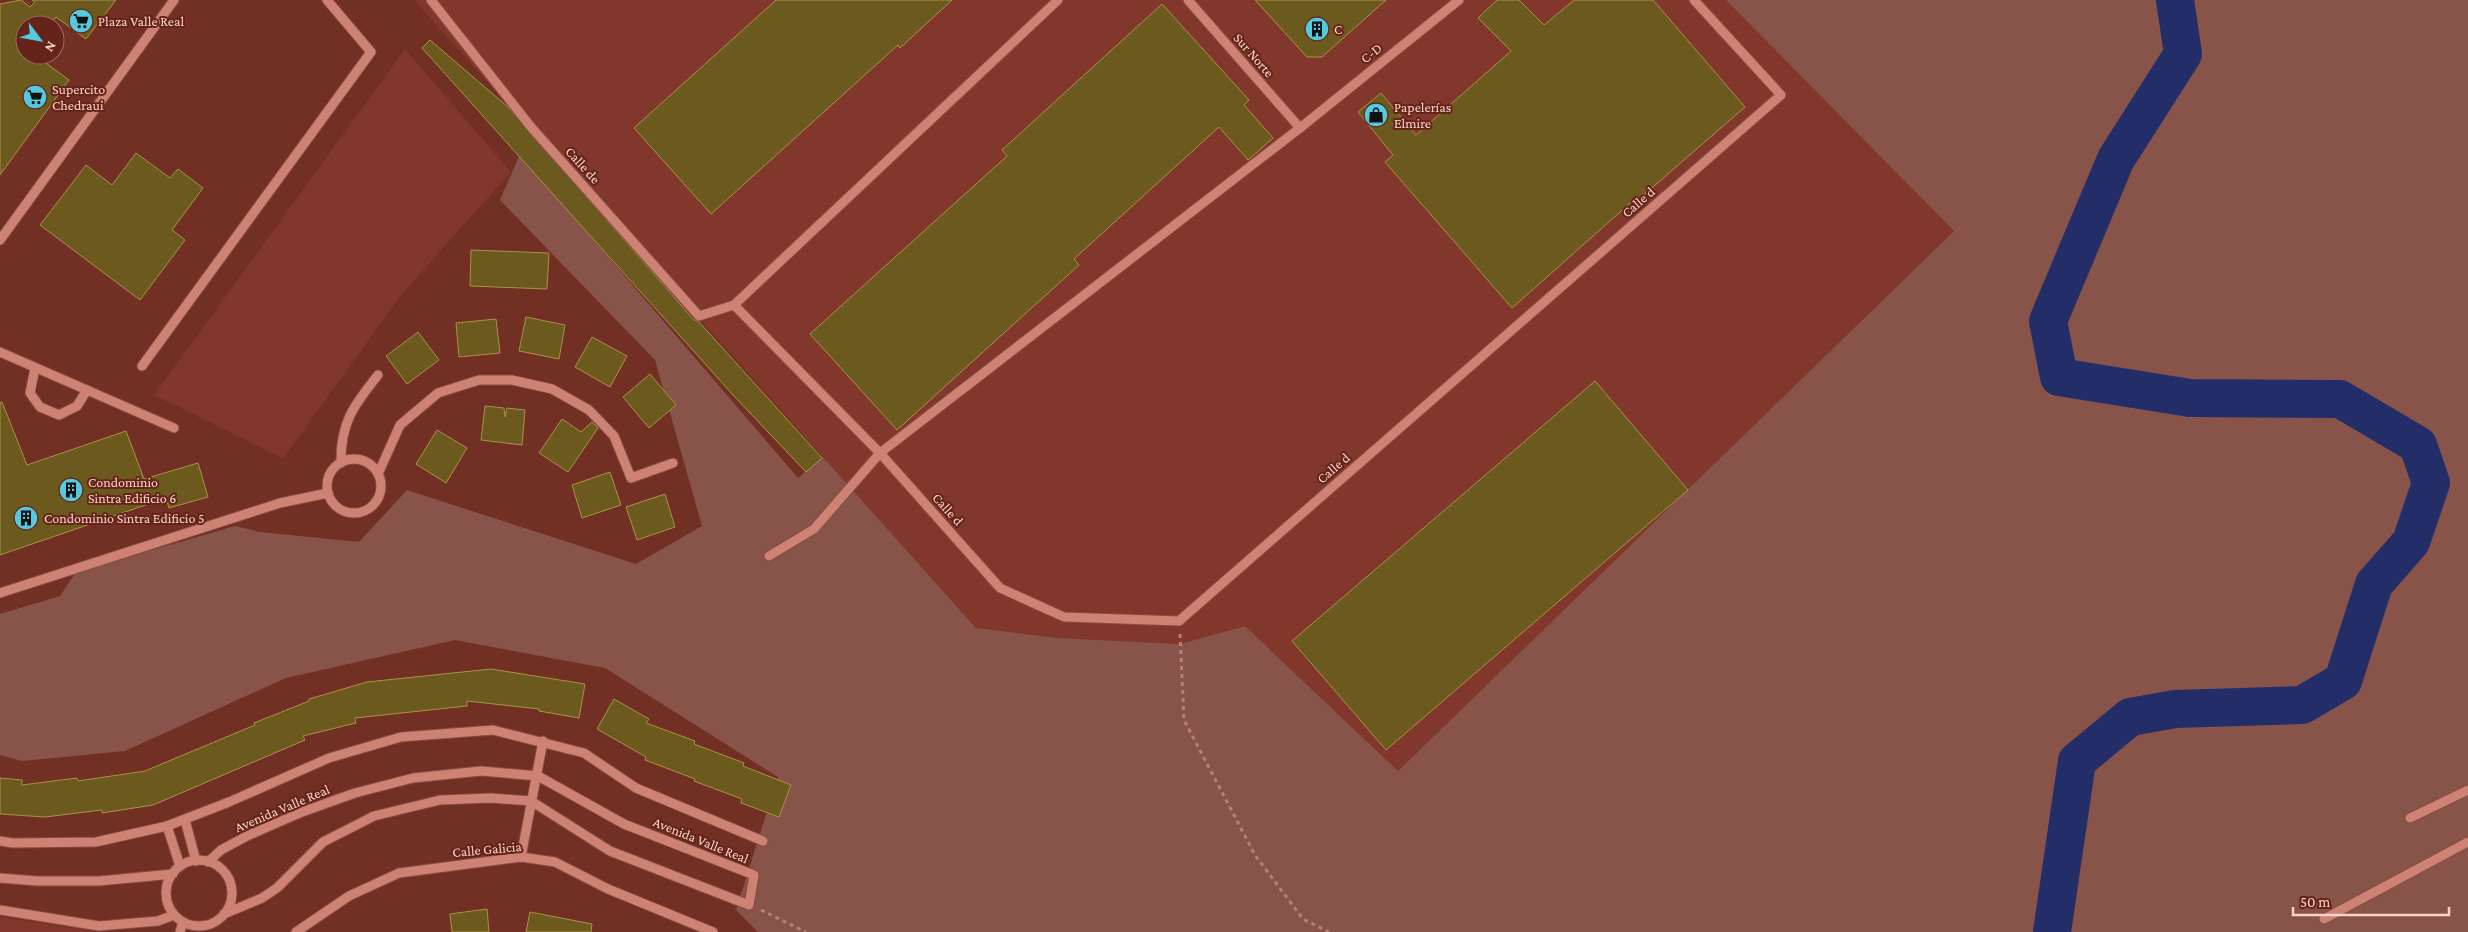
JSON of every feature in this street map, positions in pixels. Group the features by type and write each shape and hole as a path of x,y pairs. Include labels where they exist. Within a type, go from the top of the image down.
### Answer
{"street":[{"path":"0,240 174,0"},
{"path":"142,366 371,52 327,0"},
{"name":"Calle de","path":"431,0 531,127 699,316 734,305"},
{"path":"734,305 1058,0"},
{"name":"Sur Norte","path":"1188,0 1300,128"},
{"name":"C-D","path":"769,556 814,529 880,453 1300,128 1459,0"},
{"name":"Calle d","path":"734,305 880,453 1000,588 1064,617 1179,621 1781,95 1694,0"},
{"path":"0,352 174,428"},
{"path":"35,368 30,393 40,407 59,415 77,406 87,390"},
{"path":"341,463 340,441 350,411 378,375"},
{"path":"378,474 366,462 349,460 341,463 329,476 328,493 337,508 346,512 363,511 371,507 380,492 378,474 400,426 438,394 479,380 512,380 552,389 589,410 614,436 631,478 673,464"},
{"path":"0,593 280,504 328,493"},
{"path":"0,841 13,843 96,842 167,826 185,820 329,758 401,737 493,730 543,741 584,753 636,788 764,841"},
{"path":"521,857 531,801 538,776 543,741"},
{"name":"Avenida Valle Real","path":"208,862 221,850 302,812 380,786 413,778 480,771 538,776 624,824 754,875 749,905"},
{"path":"2410,818 2468,790"},
{"path":"224,914 262,898 278,888 323,842 374,816 440,800 490,798 531,801 610,851 749,905"},
{"path":"185,820 196,860"},
{"path":"167,826 180,866"},
{"path":"2324,919 2468,842"},
{"name":"Calle Galicia","path":"296,932 349,896 399,873 521,857 555,862 608,889 713,932"},
{"path":"212,932 216,922 230,905 232,894 230,884 218,866 208,862 196,860 180,866 168,883 166,895 168,906 174,915 183,922 205,926 216,922"},
{"path":"0,878 37,881 99,881 173,874"},
{"path":"0,910 99,926 158,921 174,915"},
{"path":"180,932 183,922"}],"path":[{"path":"1179,621 1184,720 1255,855 1303,919 1329,932"},
{"path":"749,905 800,927 806,932"}],"shaded area":[{"path":"414,0 1726,0 1954,231 1398,771 1245,626 1180,644 1058,638 976,628"},
{"path":"1726,0 2468,0 2468,932 758,932 736,910 778,777 605,668 455,640 286,678 125,751 22,761 0,755 0,614 60,596 76,572 235,526 260,532 359,542 407,490 636,564 702,526 655,360 500,200 520,154 798,478 823,457 976,628 1058,638 1180,644 1245,626 1398,771 1954,231"},
{"path":"405,49 511,172 401,295 283,459 154,395"},
{"path":"0,917 92,931 98,932 0,932"}],"building":[{"path":"21,0 30,7 35,2 32,0 116,0 86,39 65,24 65,15 15,15 15,65 49,65 69,80 0,175 0,4"},
{"path":"776,0 952,0 900,48 898,45 711,214 634,128"},
{"name":"C","path":"1255,0 1386,0 1322,57 1307,57"},
{"path":"1497,0 1519,0 1544,25 1574,0 1653,0 1745,107 1639,199 1637,197 1512,308 1385,162 1393,155 1358,112 1381,93 1416,135 1511,51 1478,18"},
{"path":"1162,4 1249,100 1244,105 1273,138 1248,160 1219,127 1074,259 1079,265 897,430 810,334 1007,156 1002,150"},
{"path":"430,40 508,107 694,320 699,322 822,458 806,472 733,395 422,48"},
{"path":"136,153 170,178 178,169 203,188 172,230 185,240 140,300 40,225 86,165 112,185"},
{"path":"471,250 549,253 547,289 470,286"},
{"path":"526,317 565,325 559,359 519,351"},
{"path":"496,319 500,353 459,357 456,323"},
{"path":"418,332 439,360 407,384 386,356"},
{"path":"592,337 627,356 610,387 575,367"},
{"path":"650,374 676,405 649,428 623,397"},
{"path":"1595,381 1688,490 1386,750 1292,641"},
{"path":"2,402 27,465 126,431 144,479 198,463 208,497 169,508 166,498 0,555 0,403"},
{"path":"485,406 504,408 505,417 507,408 525,410 522,445 481,440"},
{"path":"562,419 581,432 592,422 598,428 568,472 539,453"},
{"path":"437,430 467,448 446,483 416,464"},
{"path":"610,472 621,505 582,518 572,485"},
{"path":"665,494 675,527 637,540 626,507"},
{"path":"491,669 585,684 579,718 539,711 539,709 467,701 467,706 355,718 356,723 303,736 305,740 153,805 102,813 102,810 45,817 0,814 0,778 22,780 22,785 77,778 78,781 145,771 255,725 254,723 309,701 309,699 367,682"},
{"path":"614,699 649,719 646,723 695,741 694,744 744,763 743,766 791,785 779,817 741,803 742,799 694,781 695,779 645,760 646,757 597,729"},
{"path":"487,909 489,932 452,932 450,914"},
{"path":"530,912 592,924 591,932 526,932"}],"waterway":[{"path":"2052,932 2077,761 2130,717 2175,709 2302,705 2343,681 2374,584 2411,542 2431,483 2418,445 2340,399 2190,398 2059,377 2048,321 2116,159 2183,54 2175,0"}],"place":[{"name":"Plaza Valle Real","path":"81,21"},
{"name":"C","path":"1317,29"},
{"name":"Supercito Chedraui","path":"35,97"},
{"name":"Papelerías Elmire","path":"1376,115"},
{"name":"Condominio Sintra Edificio 6","path":"71,490"},
{"name":"Condominio Sintra Edificio 5","path":"26,518"}]}
